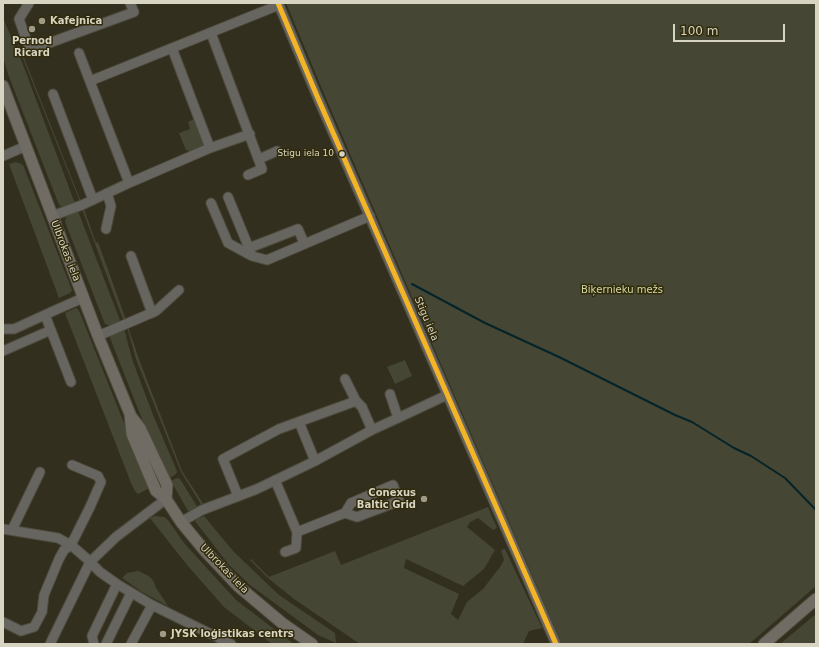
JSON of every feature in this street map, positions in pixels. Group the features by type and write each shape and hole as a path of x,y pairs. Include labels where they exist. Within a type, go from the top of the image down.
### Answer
{"main road":[{"name":"Ulbrokas iela","path":"3,86 83,298 130,414 132,434 154,488 166,499 181,522 205,551 238,586 282,623 312,644"},
{"path":"764,644 816,599"}],"street":[{"path":"29,3 19,18 30,50 134,12 130,3"},
{"path":"90,81 211,33 278,4"},
{"name":"Stigu iela","path":"278,4 556,644"},
{"path":"211,33 262,169 248,175"},
{"path":"172,48 181,82 210,148"},
{"path":"79,52 129,182"},
{"path":"53,94 93,200"},
{"path":"52,216 93,200 129,182 210,148 250,134"},
{"path":"3,156 26,146"},
{"path":"259,159 277,151"},
{"path":"106,229 111,206 107,193"},
{"path":"228,196 250,252"},
{"path":"211,204 228,243 267,260 370,216"},
{"path":"250,252 298,229 304,243"},
{"path":"131,256 152,313"},
{"path":"98,336 156,311 179,290"},
{"path":"3,329 14,329 83,298"},
{"path":"45,314 71,382"},
{"path":"3,351 51,330"},
{"path":"345,379 356,401 362,407 372,430"},
{"path":"390,394 398,418"},
{"path":"181,522 202,510 275,480 372,430 447,395"},
{"path":"238,496 223,459 279,429 356,401"},
{"path":"299,422 314,461"},
{"path":"3,622 21,631 34,627 42,612 44,595 59,559 64,550 71,545 90,508 101,482 98,476 72,465"},
{"path":"40,472 8,529 58,538 71,545 100,572 131,593 231,644"},
{"path":"275,480 298,532 296,548 285,552"},
{"path":"298,532 345,513 351,503 393,485 399,501 357,517 345,513"},
{"path":"50,644 90,562 116,537 166,499"},
{"path":"94,644 92,636 118,584"},
{"path":"106,644 131,593"},
{"path":"132,644 152,605"}],"green space":[{"name":"Biķernieku mežs","path":"286,3 816,3 816,586 749,644 562,644"},
{"path":"3,18 22,62 75,204 65,208 59,205 8,74 3,57"},
{"path":"19,45 81,202 18,46"},
{"path":"196,118 204,143 203,147 192,152 186,150 179,133 190,129 188,122"},
{"path":"16,162 23,165 72,290 70,293 59,298 9,164"},
{"path":"82,209 84,209 96,243 98,242 126,320 124,322"},
{"path":"78,211 121,323 111,326 105,324 65,222 66,217 69,214"},
{"path":"76,308 80,313 150,488 138,494 131,483 65,313"},
{"path":"127,327 182,471 204,505 202,506 181,472 136,359"},
{"path":"124,328 132,359 153,415 177,471 176,474 170,478 151,442 110,338 111,335"},
{"path":"405,360 412,376 395,384 387,367"},
{"path":"177,478 180,479 198,508 191,512 188,511 171,481"},
{"path":"488,507 497,528 493,530 478,518 470,522 467,527 495,550 484,569 463,586 406,559 404,568 459,594 451,614 458,620 467,602 483,589 500,567 504,560 501,551 505,549 542,628 529,631 523,644 360,644 294,599 268,578 250,560 251,559 269,577 335,551 341,565"},
{"path":"155,516 164,517 168,520 184,543 236,600 294,644 272,644 224,607 187,565 150,518"},
{"path":"199,516 200,518 204,516 234,552 279,595 335,633 336,643 318,635 250,585 229,565 195,521"},
{"path":"138,571 151,578 168,606 142,592 122,578 127,573"},
{"path":"816,614 816,644 780,644"}],"waterway":[{"path":"412,284 485,323 559,357 692,422 734,448 751,456 785,478 816,510"}],"transit line":[{"path":"278,3 317,96 556,644"}],"place":[{"name":"Kafejnīca","path":"42,21"},
{"name":"Pernod Ricard","path":"32,29"},
{"name":"Stigu iela 10","path":"342,154"},
{"name":"Conexus Baltic Grid","path":"424,499"},
{"name":"JYSK loģistikas centrs","path":"163,634"}]}
